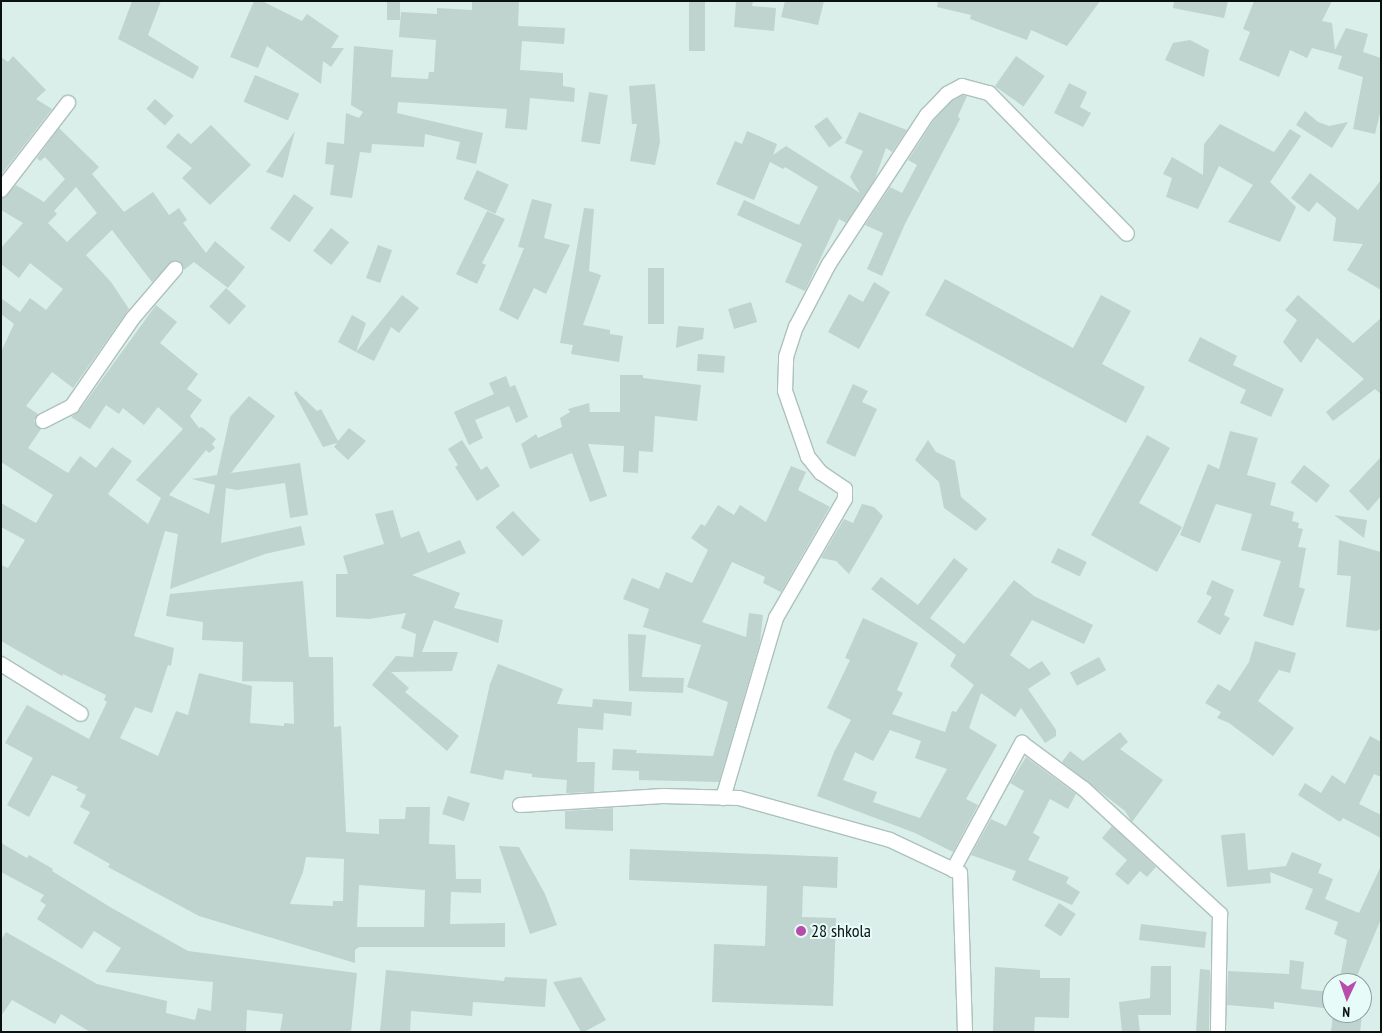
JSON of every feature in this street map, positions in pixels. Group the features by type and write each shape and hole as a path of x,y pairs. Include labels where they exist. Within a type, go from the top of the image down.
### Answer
{"street":[{"path":"722,798 776,618 845,500 844,489 821,473 808,457 785,391 786,357 796,327 829,264 927,115 947,94 962,86 989,94 1127,234"},
{"path":"1,190 68,103"},
{"path":"43,421 72,406 133,318 175,269"},
{"path":"1,664 81,714"},
{"path":"954,870 1022,743 1084,788 1220,914 1218,1032"},
{"path":"520,805 663,796 739,798 890,840 960,873 965,1032"}],"building":[{"path":"132,1 161,1 148,35 199,67 193,79 118,39"},
{"path":"254,1 262,1 302,21 307,14 339,36 331,48 344,48 331,67 323,61 321,84 267,46 258,68 230,57"},
{"path":"387,1 400,1 400,20 387,20"},
{"path":"472,1 519,1 518,26 565,28 564,44 522,41 520,70 563,73 563,86 575,88 574,102 530,98 527,130 505,128 507,109 398,102 397,113 483,133 476,164 456,159 460,142 425,134 424,147 372,144 371,153 360,152 352,198 330,195 334,165 325,164 327,142 344,144 346,113 359,118 363,112 351,105 354,46 393,50 391,77 428,79 429,72 434,72 436,40 399,37 401,12 437,14 437,8 472,10"},
{"path":"689,1 705,1 705,51 689,51"},
{"path":"736,1 753,1 752,6 776,8 774,31 734,27"},
{"path":"785,1 824,1 818,25 781,17"},
{"path":"938,1 1100,1 1067,46 1031,30 1027,40 970,19 971,15 937,7"},
{"path":"1174,1 1228,1 1224,18 1173,8"},
{"path":"1254,1 1332,1 1322,21 1332,23 1335,50 1346,28 1368,34 1363,52 1381,58 1381,109 1375,134 1353,129 1363,77 1338,69 1342,56 1312,48 1307,58 1290,50 1279,77 1239,60 1250,32 1243,29"},
{"path":"1190,40 1209,50 1204,77 1165,60 1173,43"},
{"path":"13,56 46,90 36,99 52,109 1,175 1,57 8,62"},
{"path":"1016,56 1045,76 1023,106 995,86"},
{"path":"255,75 299,94 288,120 244,102"},
{"path":"1069,83 1087,92 1080,107 1091,113 1083,127 1054,113"},
{"path":"655,84 660,142 655,165 630,161 637,124 632,124 629,86"},
{"path":"589,92 608,95 600,144 581,141"},
{"path":"963,95 967,96 958,116 960,119 905,224 882,276 867,269 883,233 865,225 890,187 902,193 917,165 908,160 934,120 952,101"},
{"path":"155,99 174,116 165,125 146,109"},
{"path":"1305,111 1318,122 1329,126 1348,122 1332,148 1296,125"},
{"path":"859,112 907,130 892,152 886,148 875,179 846,223 839,219 805,291 785,282 802,244 737,215 744,200 799,225 818,187 785,167 783,169 770,162 754,200 716,184 735,141 742,144 747,131 777,144 773,155 786,146 860,193 850,177 863,151 845,143"},
{"path":"827,117 842,138 829,147 814,126"},
{"path":"1220,124 1274,152 1290,129 1301,136 1270,182 1296,207 1280,242 1228,222 1253,185 1219,166 1198,209 1166,197 1172,178 1163,174 1172,157 1203,175 1204,144"},
{"path":"211,125 251,165 210,205 182,178 192,168 166,147 178,133 191,144"},
{"path":"59,128 99,167 92,174 124,212 153,192 169,215 179,208 187,220 183,223 206,253 215,241 245,267 228,288 194,262 184,270 180,262 173,261 152,282 112,230 86,255 111,282 129,309 73,388 52,372 26,406 38,414 34,421 41,429 28,448 68,473 80,456 96,468 112,447 132,461 108,494 148,524 161,498 136,480 183,429 158,407 144,425 123,408 119,414 106,405 90,429 71,417 79,411 156,305 177,322 160,343 198,374 187,389 202,400 190,416 199,428 202,427 216,439 212,444 215,448 209,453 206,450 169,495 209,514 215,485 192,479 217,475 230,417 249,396 275,416 231,473 300,463 308,515 290,518 285,483 237,490 226,488 221,543 301,526 305,545 265,554 170,589 178,534 165,531 134,636 174,648 171,666 168,665 152,713 135,707 120,738 158,756 176,711 188,715 199,673 252,686 250,723 284,726 284,723 294,724 293,682 242,681 243,642 202,640 203,622 166,616 170,594 303,581 309,657 333,657 334,727 341,726 346,832 379,834 379,819 405,819 406,807 430,807 429,844 455,845 456,879 481,879 481,893 451,892 450,924 505,923 505,947 359,947 355,950 355,963 199,916 108,867 110,864 73,843 90,812 80,807 86,795 76,790 78,787 52,775 29,817 7,805 33,758 5,743 27,705 89,739 107,702 104,700 106,695 63,674 62,676 1,641 1,565 8,568 25,540 1,527 1,503 36,523 53,495 1,462 1,352 14,324 1,314 1,298 20,312 30,298 46,310 63,289 30,263 19,278 1,264 1,248 23,223 1,210 1,199 16,185 44,202 65,179 45,157 40,161 37,158","holes":["76,187 97,213 67,242 48,223 57,214 54,211","306,857 344,859 343,901 333,901 333,906 290,904 303,872","359,885 425,890 424,927 357,927"]},
{"path":"295,131 283,178 266,172"},
{"path":"477,170 509,185 495,214 463,199"},
{"path":"1310,173 1358,210 1381,180 1381,290 1347,270 1363,244 1333,241 1336,218 1317,202 1309,212 1291,198"},
{"path":"294,194 314,208 290,242 270,228"},
{"path":"532,199 552,204 544,238 570,245 546,294 534,288 518,320 499,310 524,248 518,247"},
{"path":"584,208 594,209 589,271 601,275 583,325 610,330 610,334 623,336 619,362 571,354 573,345 560,343"},
{"path":"487,211 505,219 482,263 486,265 477,284 456,274"},
{"path":"331,228 349,242 331,265 313,251"},
{"path":"378,245 392,250 380,283 366,278"},
{"path":"648,268 664,268 664,324 648,324"},
{"path":"945,279 1073,348 1101,295 1131,311 1102,364 1145,387 1126,423 925,315"},
{"path":"874,282 890,292 859,349 828,332 849,294 863,302"},
{"path":"226,288 246,306 229,325 209,307"},
{"path":"402,295 419,308 399,333 391,327 374,361 356,352"},
{"path":"1298,295 1353,343 1381,318 1381,394 1375,389 1333,421 1326,412 1364,379 1317,338 1301,363 1283,342 1297,320 1285,310"},
{"path":"751,302 757,322 734,329 728,309"},
{"path":"352,315 366,323 356,352 338,342"},
{"path":"678,326 704,328 703,339 676,348"},
{"path":"1200,337 1237,356 1233,365 1284,389 1271,417 1240,403 1246,390 1188,361"},
{"path":"698,354 725,356 724,373 697,371"},
{"path":"620,375 643,375 643,378 701,385 697,421 655,416 653,452 639,451 638,473 623,472 624,446 588,444 607,496 590,502 572,453 530,469 521,444 536,434 538,438 562,427 560,418 570,412 568,409 589,403 590,412 620,412"},
{"path":"506,376 510,387 515,385 528,417 516,423 509,406 475,420 483,438 469,445 454,412 494,394 489,383"},
{"path":"853,384 868,391 862,402 877,409 855,457 826,443"},
{"path":"296,391 317,411 321,409 338,441 349,428 366,441 348,460 334,447 337,443 323,447 294,393"},
{"path":"1230,431 1258,438 1247,475 1276,483 1270,505 1294,512 1292,521 1299,523 1298,528 1303,529 1298,547 1306,548 1299,587 1305,589 1293,626 1263,616 1281,561 1241,550 1252,514 1216,504 1200,543 1180,535 1208,464 1219,469"},
{"path":"1147,435 1170,448 1139,503 1182,527 1157,572 1091,535"},
{"path":"462,440 481,470 487,466 500,486 477,501 455,467 458,465 448,449"},
{"path":"928,440 936,452 955,461 961,497 987,519 976,531 944,508 939,482 915,460"},
{"path":"1381,457 1381,496 1368,511 1349,491"},
{"path":"1304,465 1330,485 1316,503 1290,482"},
{"path":"791,466 806,472 798,490 830,507 781,592 763,583 765,577 732,562 702,622 746,637 749,613 763,615 760,642 719,782 639,780 639,771 612,770 613,749 637,750 636,753 713,756 728,702 687,687 701,645 643,627 649,609 623,599 632,578 659,589 666,572 692,583 708,550 691,538 701,524 705,526 718,505 734,515 740,505 766,522"},
{"path":"862,504 874,507 883,516 849,574 836,561 821,558 844,519 853,523"},
{"path":"393,510 401,538 419,531 428,553 460,540 466,553 412,575 460,593 454,608 503,620 498,643 434,620 422,652 458,652 452,671 391,672 409,688 405,692 459,736 447,751 372,685 396,656 413,657 416,634 401,628 406,613 369,619 336,617 336,574 348,574 343,556 384,544 375,514"},
{"path":"513,511 540,540 523,557 495,527"},
{"path":"1334,515 1367,520 1364,538"},
{"path":"1339,540 1381,552 1381,628 1377,631 1346,627 1351,576 1337,575"},
{"path":"1058,548 1087,562 1080,576 1051,562"},
{"path":"954,558 968,569 930,618 964,644 1014,580 1034,596 1093,625 1084,644 1032,620 1010,655 1029,669 1042,661 1051,674 1028,689 1056,730 1056,736 1045,743 1021,708 1015,717 981,693 969,728 997,745 966,799 978,805 953,852 915,833 817,796 834,752 851,720 827,708 850,660 845,658 863,618 918,643 897,690 903,693 892,714 945,732 952,711 956,712 974,685 950,666 956,655 871,589 881,577 918,605","holes":["890,730 921,741 915,758 947,769 920,818 873,802 877,792 843,780 855,752 873,761"]},
{"path":"1212,580 1234,590 1224,615 1230,618 1220,635 1197,622 1212,597 1206,594"},
{"path":"628,634 646,635 642,677 684,678 683,693 629,691"},
{"path":"1255,641 1296,653 1290,673 1279,670 1258,701 1294,728 1273,756 1229,723 1217,718 1221,712 1205,703 1218,684 1230,691 1249,662"},
{"path":"1099,657 1106,670 1077,686 1070,672"},
{"path":"498,664 563,689 557,704 592,707 593,699 632,702 631,716 604,713 603,730 578,728 577,762 595,762 594,792 566,793 567,780 532,777 532,774 505,770 503,780 470,773 490,684"},
{"path":"1120,732 1128,742 1120,749 1163,780 1132,822 1125,811 1062,762 1070,751 1083,761"},
{"path":"1370,736 1381,742 1381,777 1374,774 1359,804 1381,815 1381,838 1343,818 1340,822 1298,795 1305,783 1321,793 1332,775 1345,784"},
{"path":"1026,757 1076,794 1068,809 1050,799 1033,833 1040,837 1028,860 1069,877 1066,883 1080,892 1072,905 1012,880 1016,871 971,855 991,819 1006,826 1024,791 1010,783"},
{"path":"448,796 470,803 464,821 442,814"},
{"path":"613,808 613,831 565,829 565,811"},
{"path":"1112,826 1156,867 1147,877 1140,871 1128,885 1115,874 1127,860 1102,838"},
{"path":"1245,833 1248,870 1286,866 1292,852 1322,864 1318,873 1333,879 1325,899 1359,913 1381,866 1381,919 1358,973 1341,973 1347,940 1334,934 1338,922 1305,909 1313,889 1270,872 1271,883 1227,887 1221,835"},
{"path":"1,843 27,858 29,855 110,907 188,951 357,973 351,1032 280,1032 283,1014 247,1010 246,1032 90,1032 61,1014 55,1024 12,1000 1,1016 1,940 6,932 97,984 167,1001 166,1013 195,1020 198,1008 211,1011 213,982 105,972 121,948 94,931 82,949 37,919 46,905 40,901 44,895 1,872"},
{"path":"499,846 519,847 545,894 557,925 530,934"},
{"name":"28 shkola","path":"630,849 838,857 837,888 803,886 802,917 836,918 833,1006 712,1002 714,944 765,946 767,886 629,880"},
{"path":"1059,903 1076,914 1061,937 1044,926"},
{"path":"1141,924 1207,932 1205,948 1139,940"},
{"path":"1290,960 1304,962 1301,989 1322,991 1322,1008 1274,1002 1274,1009 1227,1005 1228,971 1289,974"},
{"path":"1151,966 1171,966 1171,1015 1138,1015 1140,1032 1122,1032 1119,1002 1150,998"},
{"path":"995,967 1040,970 1040,978 1070,978 1069,1018 1035,1017 1034,1032 993,1032"},
{"path":"1200,969 1210,970 1209,1032 1196,1032"},
{"path":"386,970 504,981 505,977 547,979 545,1007 473,1002 472,1016 411,1011 410,1032 380,1032"},
{"path":"581,977 606,1020 584,1032 581,1032 553,982"},
{"path":"1332,1023 1361,1023 1360,1032 1331,1032"}],"place":[{"name":"28 shkola","path":"801,931"}]}
